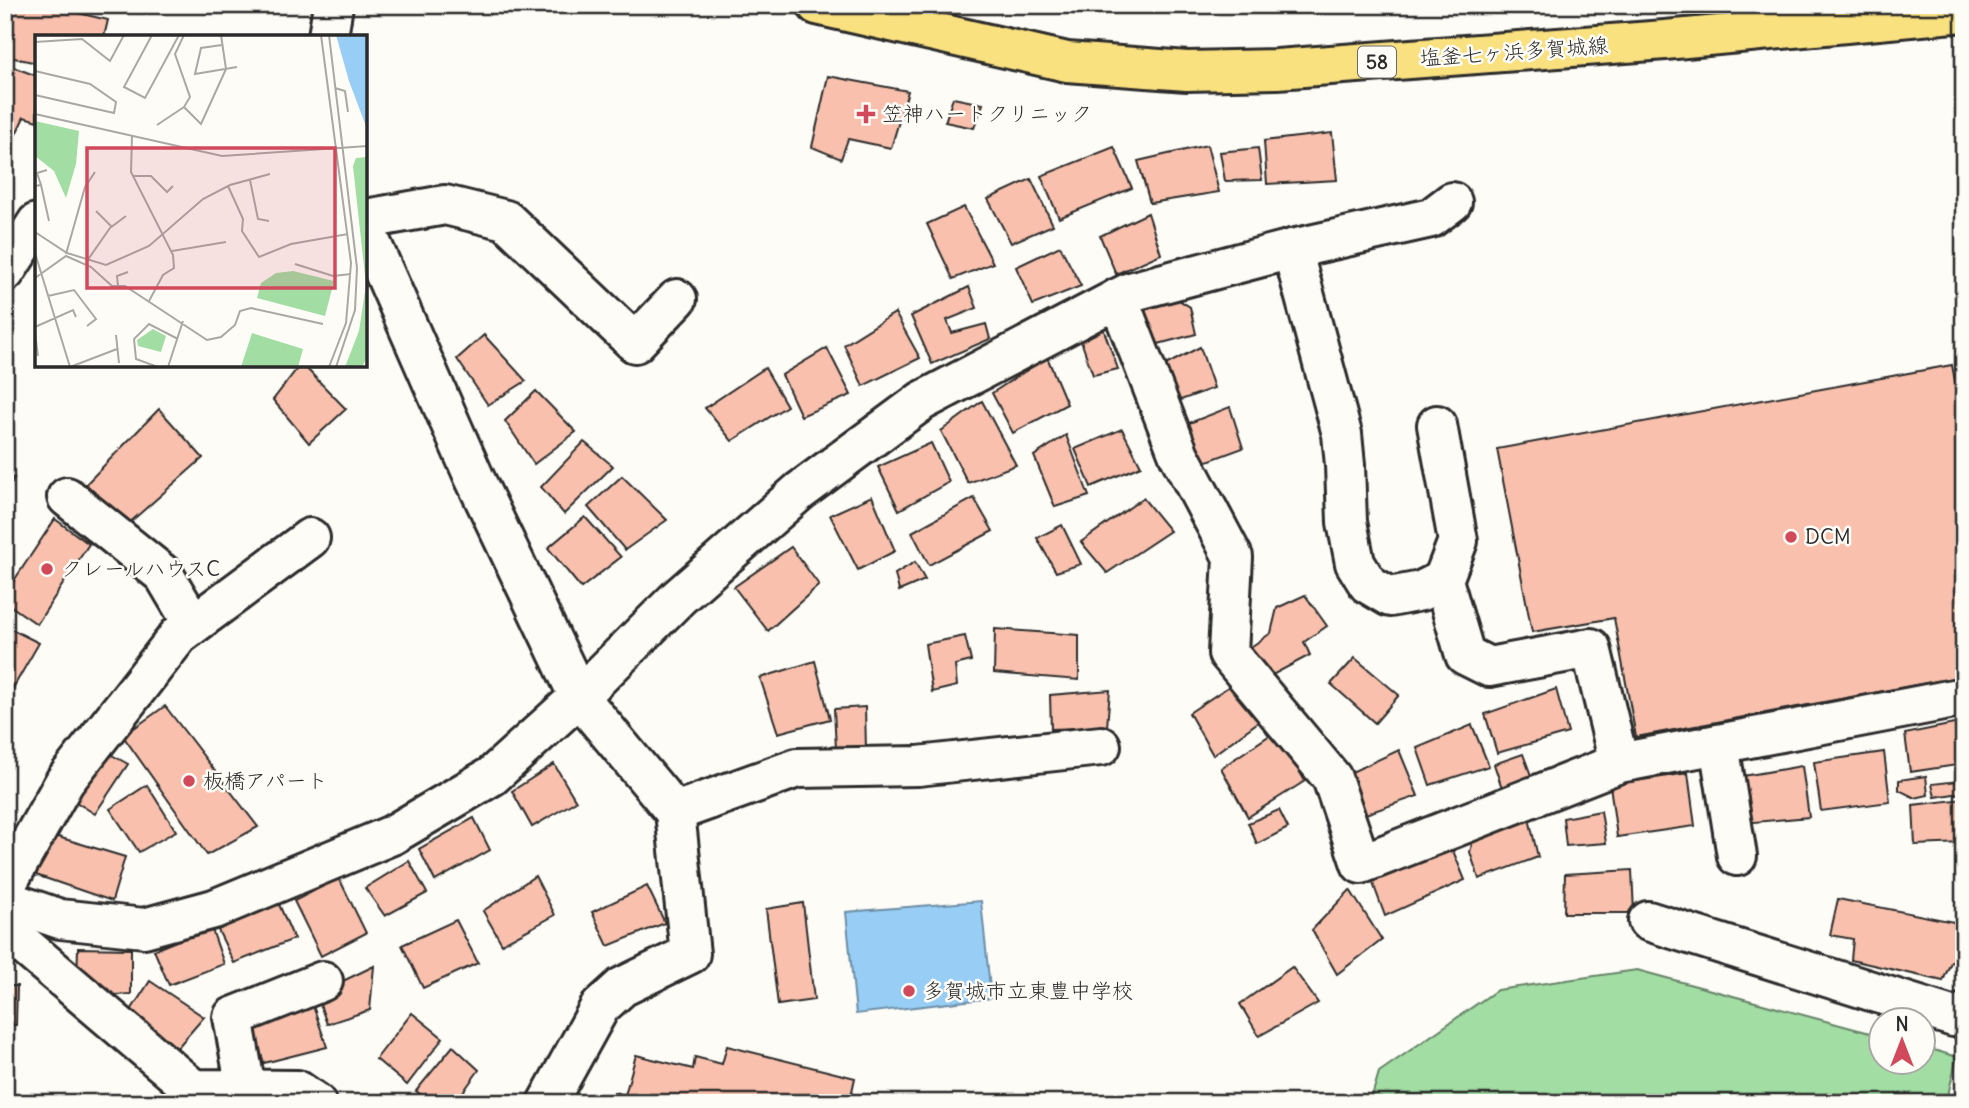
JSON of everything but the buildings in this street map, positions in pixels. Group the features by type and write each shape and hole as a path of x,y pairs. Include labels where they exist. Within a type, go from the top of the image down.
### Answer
{"main road":[{"name":"塩釜七ヶ浜多賀城線","path":"817,5 1066,62 1187,71 1277,69 1665,40 1964,12"}],"street":[{"path":"328,35 333,5"},
{"path":"5,900 60,919 144,928 215,909 391,835 492,775 579,697 679,597 800,491 922,401 1130,292 1292,249 1431,218 1452,202"},
{"path":"368,219 445,205 506,220 635,342 677,299"},
{"path":"5,272 35,226"},
{"path":"368,236 474,477 579,697 675,813 690,954 622,987 600,1007 547,1103"},
{"path":"1292,249 1342,434 1347,522 1354,563 1367,584 1390,597 1421,591 1443,580"},
{"path":"1118,298 1179,455 1233,557 1228,653 1332,778 1361,864 1619,763 1964,697"},
{"path":"1437,425 1458,541 1443,580 1465,655 1489,667 1591,648 1619,763"},
{"path":"66,497 164,575 193,624"},
{"path":"5,887 65,781 179,635 310,538"},
{"path":"1719,744 1737,856"},
{"path":"675,813 797,768 918,766 1101,746"},
{"path":"1648,921 1954,1017 1964,1013"},
{"path":"5,937 25,946 193,1089 297,1090 316,1103"},
{"path":"246,1089 233,1017 323,981"}],"green space":[{"path":"1637,970 1868,1032 1868,1076 1938,1076 1938,1051 1957,1057 1946,1103 1370,1103 1379,1072 1497,990"}],"water":[{"path":"981,901 991,998 856,1014 846,912"}],"place":[{"name":"笠神ハートクリニック","path":"866,114"},
{"name":"DCM","path":"1791,537"},
{"name":"クレールハウスC","path":"47,569"},
{"name":"板橋アパート","path":"189,781"},
{"name":"多賀城市立東豊中学校","path":"909,991"}]}
